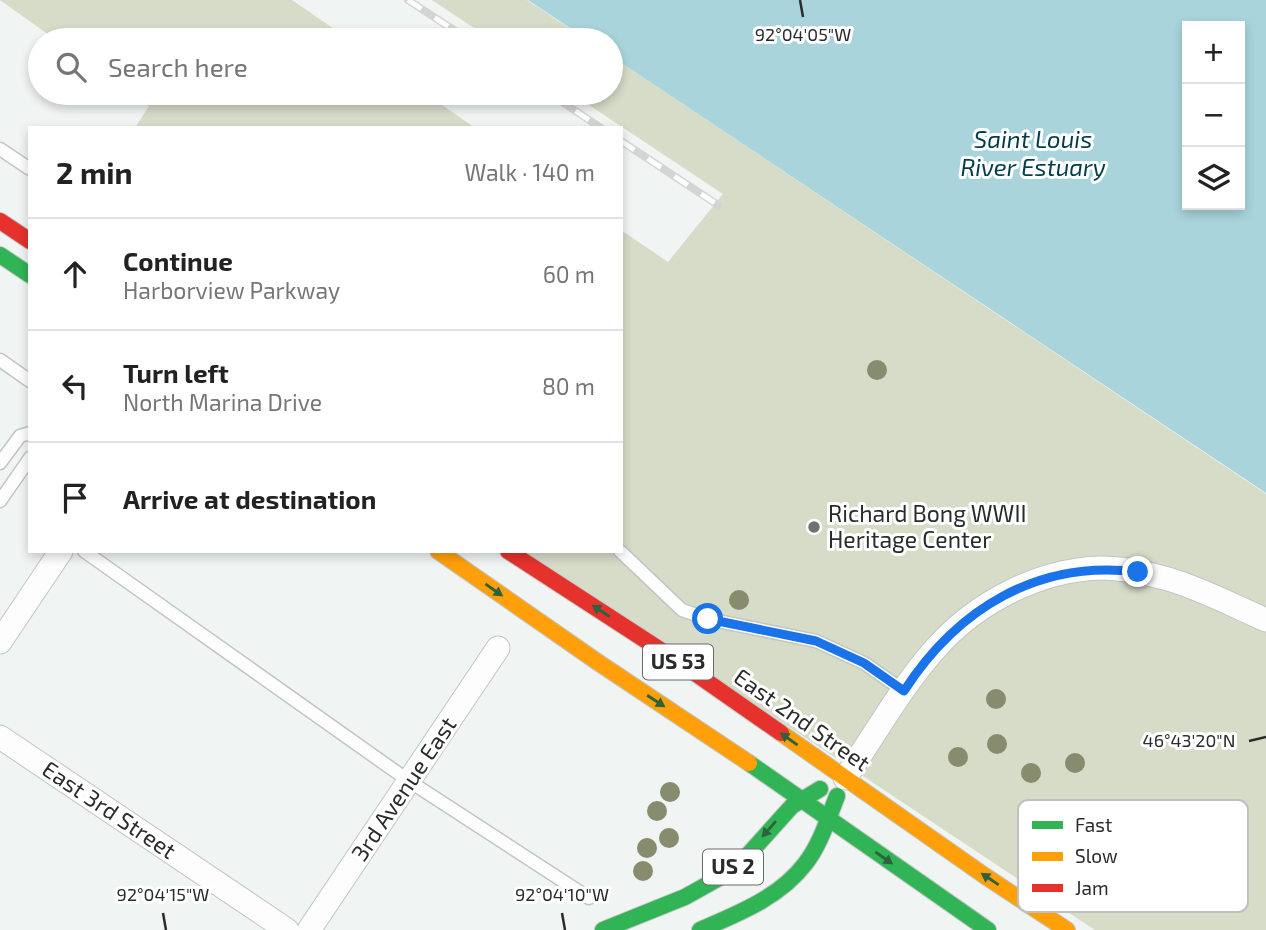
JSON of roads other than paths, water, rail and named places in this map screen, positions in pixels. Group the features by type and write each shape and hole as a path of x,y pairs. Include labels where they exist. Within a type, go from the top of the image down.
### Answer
{"highway":[{"path":"0,221 28,240"},
{"path":"0,256 28,274"},
{"name":"US 53","path":"441,553 828,818"},
{"name":"East 2nd Street","path":"511,553 679,662 1018,896"},
{"name":"US 2","path":"603,930 685,897 728,873 747,856 778,819 800,800 845,778"},
{"name":"US 2","path":"700,930 761,901 803,866 845,778"},
{"path":"828,818 988,930"},
{"name":"East 2nd Street","path":"1041,912 1067,930"}],"street":[{"path":"0,642 60,553"},
{"path":"845,778 934,649 960,625 1002,596 1033,583 1063,574 1099,568 1138,572 1169,579 1266,620"},
{"name":"3rd Avenue East","path":"309,930 498,648"},
{"name":"East 3rd Street","path":"0,737 287,930"}],"lane":[{"path":"0,149 28,168"},
{"path":"0,360 28,380"},
{"path":"0,463 16,440 28,434"},
{"path":"0,501 28,461"},
{"path":"87,553 409,781 589,898"},
{"path":"622,553 682,610 708,619 816,641 864,663 904,691"}],"water":[{"name":"Saint Louis River Estuary","path":"528,0 1266,0 1266,493 623,64 623,28 570,28"}],"railway":[{"path":"408,0 451,28"},
{"path":"567,105 598,126"},
{"path":"623,142 718,205"}],"place":[{"name":"Richard Bong WWII Heritage Center","path":"814,527"}]}
